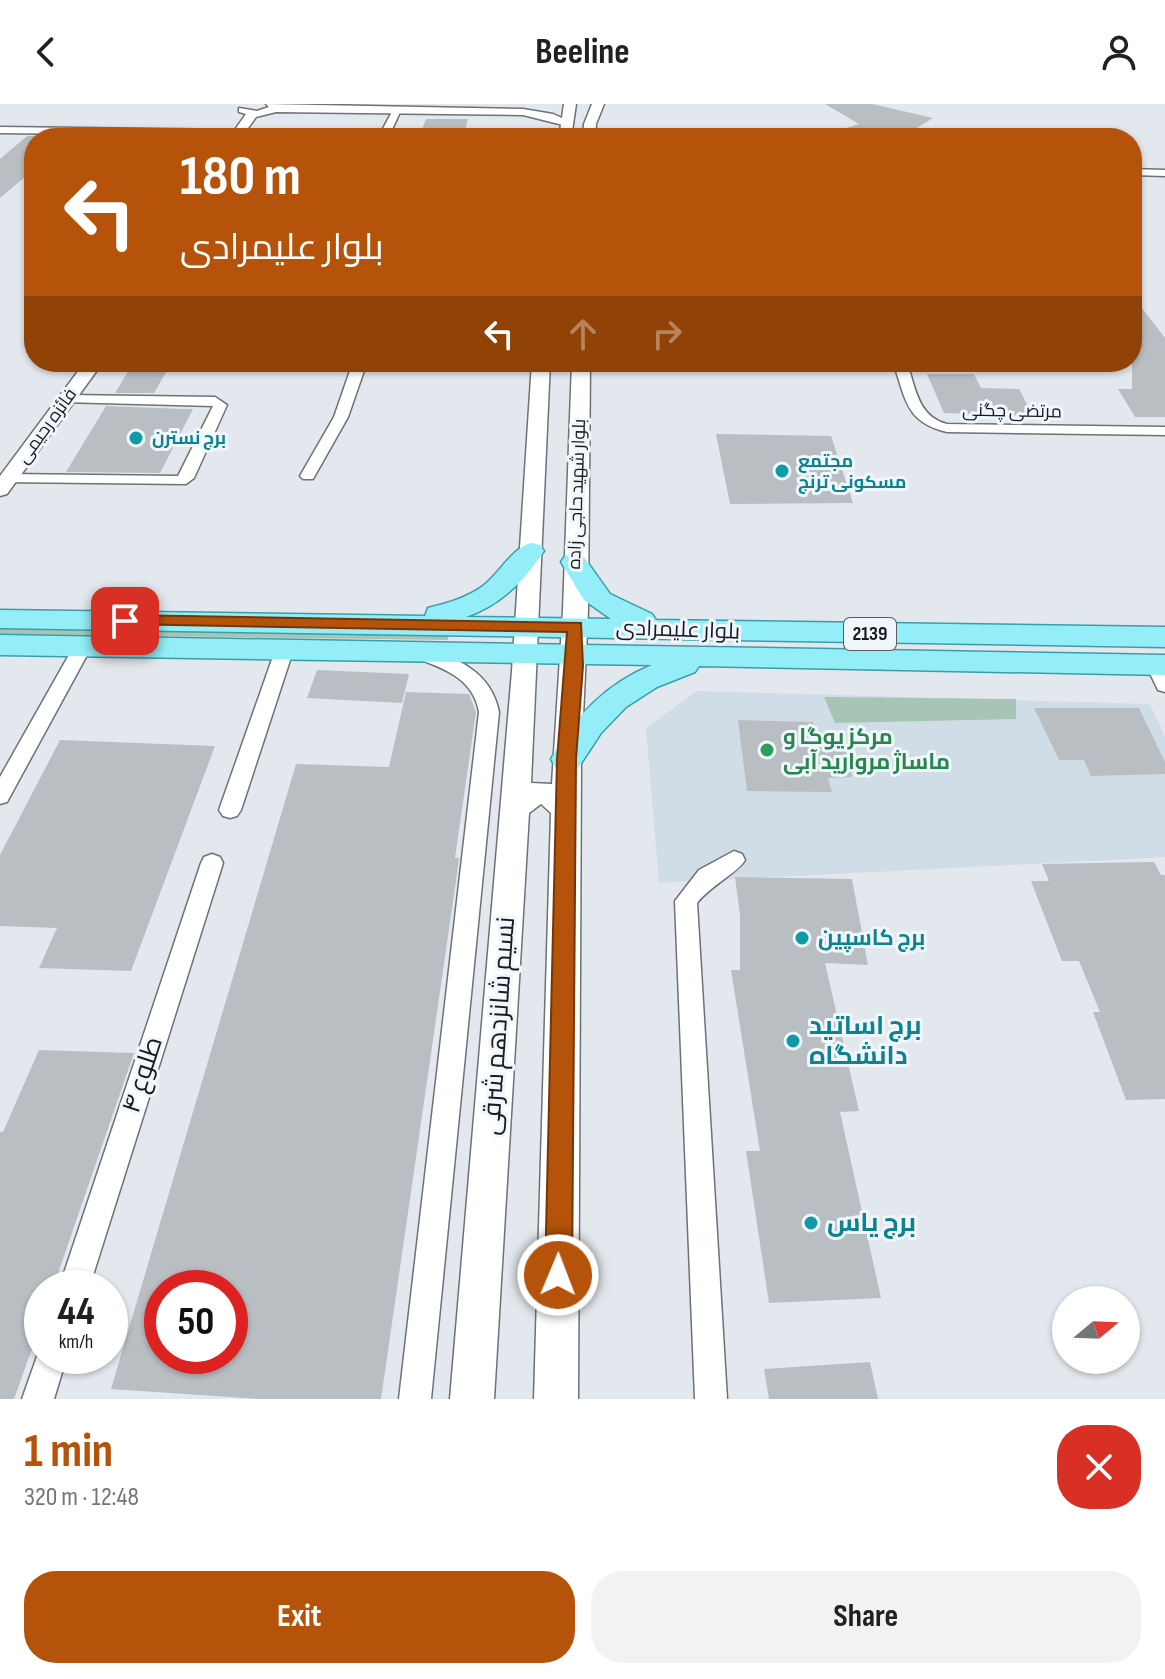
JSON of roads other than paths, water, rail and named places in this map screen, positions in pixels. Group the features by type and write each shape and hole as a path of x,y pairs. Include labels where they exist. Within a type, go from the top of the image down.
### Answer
{"main road":[{"path":"566,128 570,104"},
{"path":"590,128 598,104"},
{"name":"بلوار شهید حاجی زاده","path":"526,639 540,372"},
{"name":"بلوار شهید حاجی زاده","path":"575,640 574,562 581,372"},
{"path":"375,624 442,615 474,606 503,587 531,551"},
{"path":"574,562 596,599 609,609 675,632"},
{"name":"بلوار علیمرادی","path":"0,619 375,624 526,639 575,640 675,632 1165,637"},
{"name":"بلوار علیمرادی","path":"0,645 415,651 526,639"},
{"name":"نسیم شانزدهم شرقی","path":"472,1399 526,639"},
{"path":"556,1399 567,759 575,640"},
{"name":"بلوار علیمرادی","path":"575,640 711,658 1162,672"},
{"path":"567,759 581,735 603,708 625,691 651,675 711,658"},
{"path":"515,809 526,796 542,792 556,796 566,810"}],"street":[{"path":"523,112 563,104"},
{"path":"241,128 253,109 274,106 523,112 549,116 567,123"},
{"path":"388,128 397,110"},
{"path":"0,130 24,131"},
{"path":"1142,172 1165,173"},
{"name":"فائزه رحیمی","path":"4,484 87,372"},
{"path":"308,476 341,417 357,372"},
{"name":"مرتضی چگنی","path":"903,372 918,414 930,424 947,428 1165,431"},
{"path":"4,484 181,481 186,478 220,405 215,401 67,399"},
{"path":"0,796 83,646"},
{"path":"230,810 285,648"},
{"path":"415,651 467,673 483,689 489,712 415,1399"},
{"path":"711,1399 686,901 712,871 734,860"},
{"name":"طلوع ۴","path":"80,1270 212,863"},
{"path":"38,1399 46,1374"}],"place":[{"name":"برج نسترن","path":"136,438"},
{"name":"مجتمع مسکونی ترنج","path":"782,471"},
{"name":"مرکز یوگا و ماساژ مروارید آبی","path":"767,750"},
{"name":"برج کاسپین","path":"802,938"},
{"name":"برج اساتید دانشگاه","path":"793,1041"},
{"name":"برج یاس","path":"811,1223"}]}
